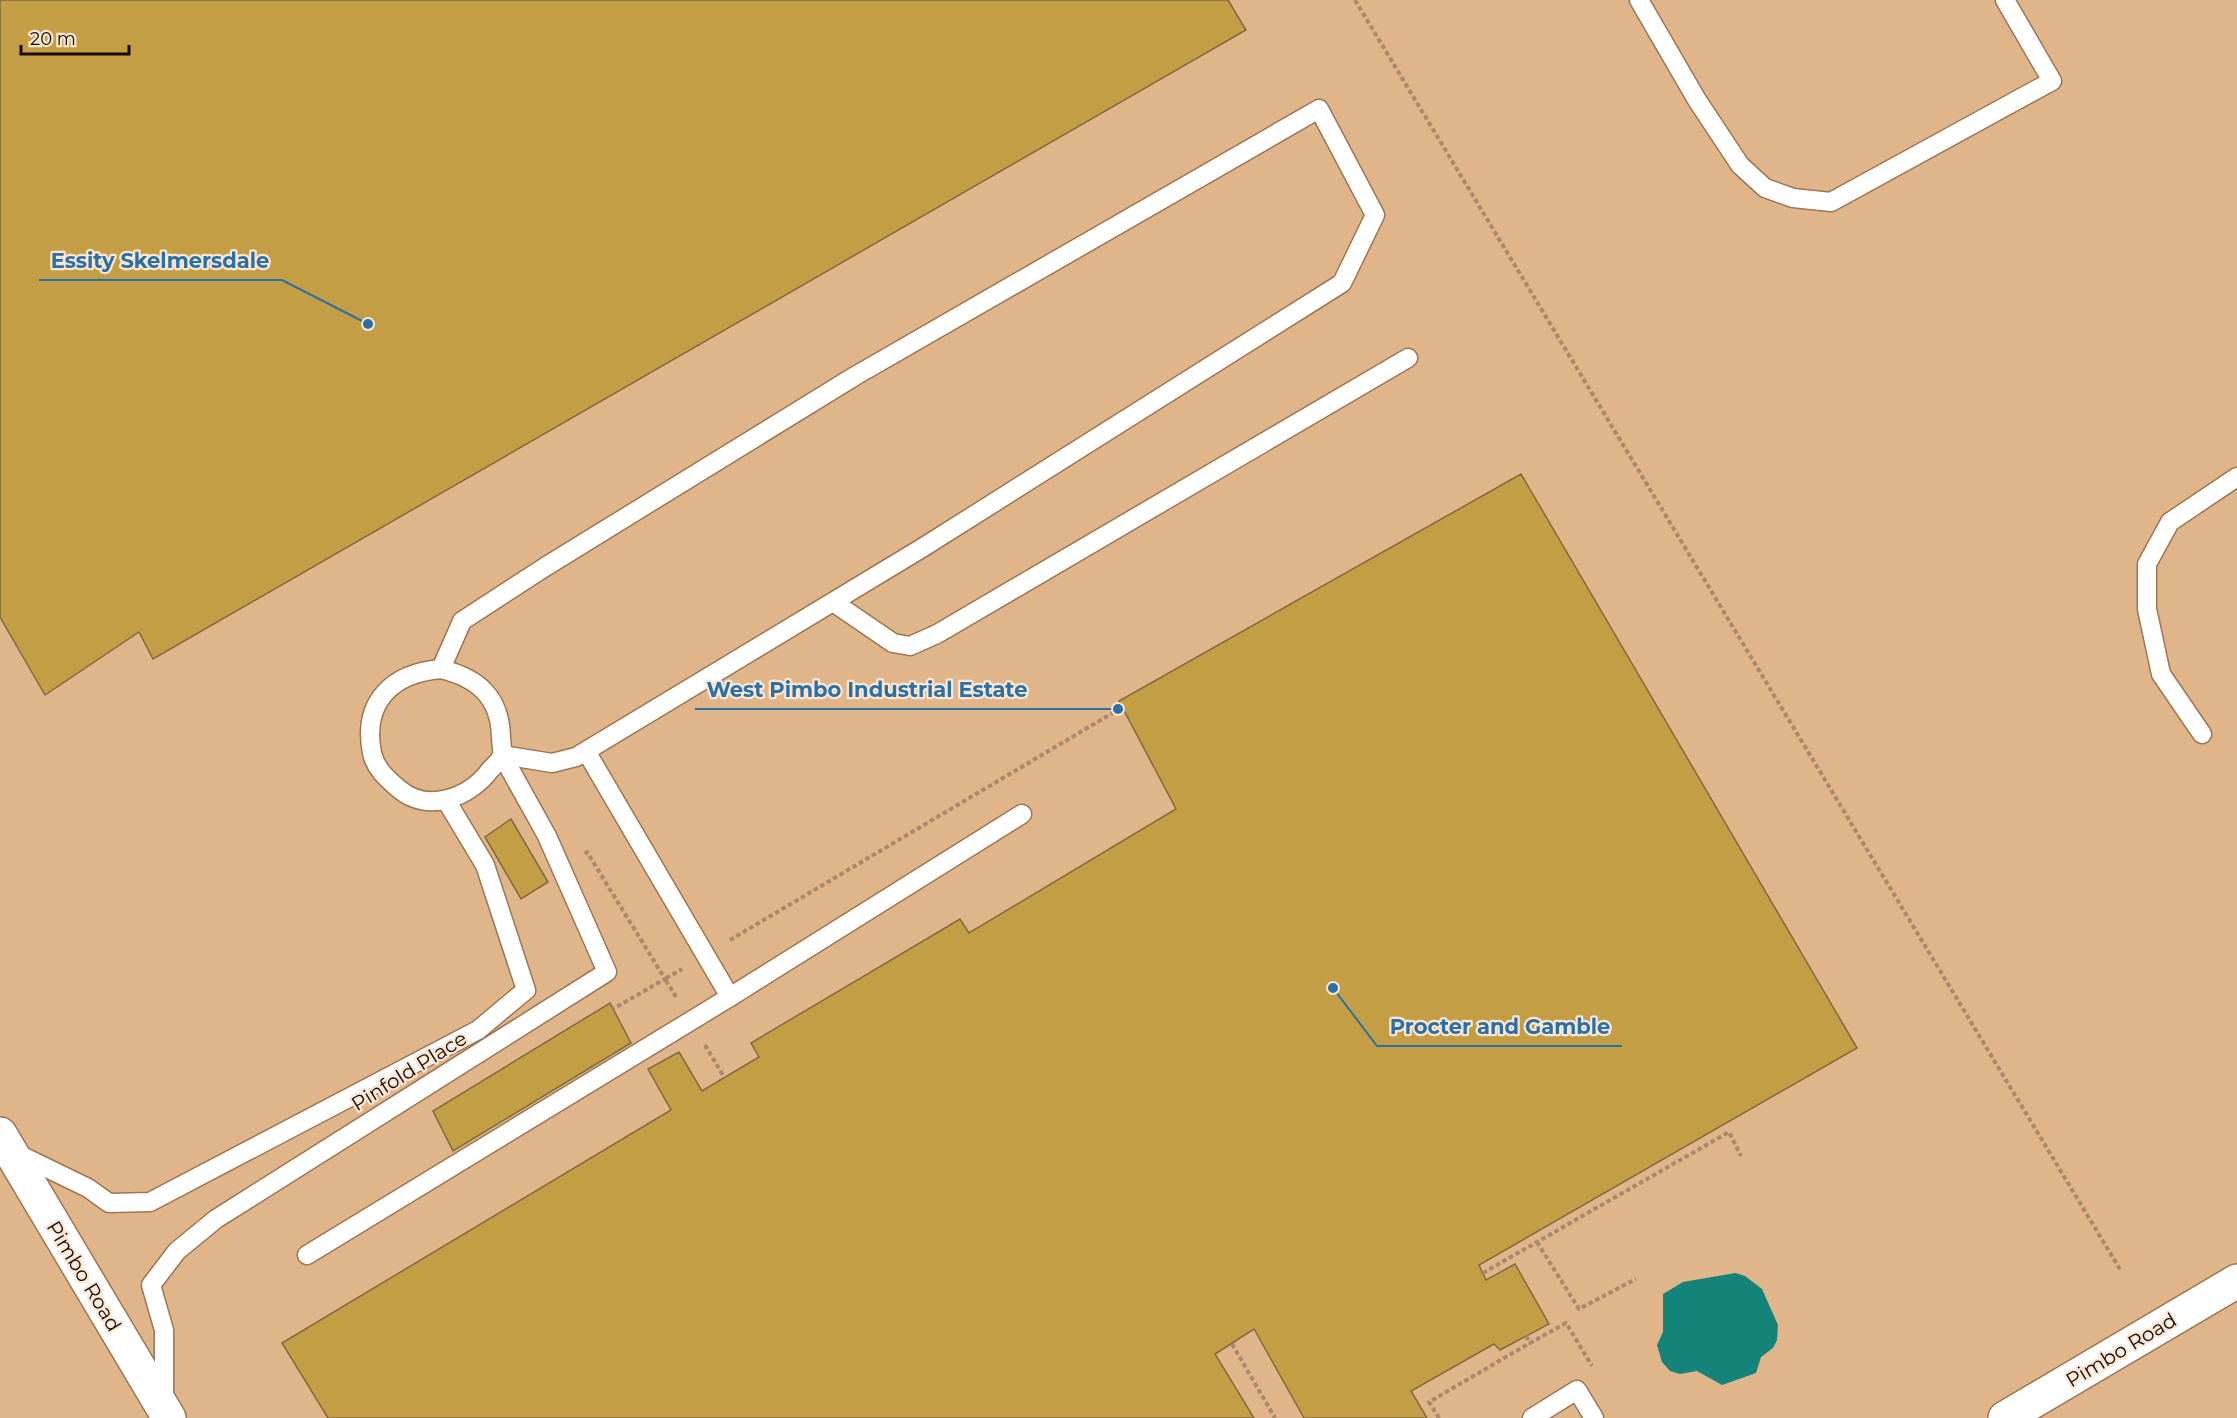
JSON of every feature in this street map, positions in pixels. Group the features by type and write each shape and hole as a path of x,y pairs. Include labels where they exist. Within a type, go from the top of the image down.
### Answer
{"street":[{"name":"Pimbo Road","path":"5,1142 166,1413"},
{"name":"Pimbo Road","path":"2005,1418 2237,1281"}],"lane":[{"path":"1639,0 1697,100 1740,165 1765,188 1793,198 1831,202 2052,81 2005,0"},
{"path":"441,669 462,621 526,579 855,376 1318,109 1375,215 1342,283 922,548 586,751 552,764 502,755"},
{"path":"833,602 893,643 910,646 937,634 1408,358"},
{"path":"2202,734 2161,674 2147,609 2147,564 2170,522 2237,477"},
{"name":"Pinfold Place","path":"166,1413 164,1330 150,1285 177,1251 216,1219 607,972 547,836 502,755 501,726 495,705 481,687 463,674 441,669 419,671 398,680 382,695 372,715 369,737 373,759 385,778 402,792 423,800 446,800 464,794 481,783 502,755"},
{"path":"586,751 730,997"},
{"name":"Pinfold Place","path":"5,1142 88,1188 110,1203 150,1202 478,1030 526,990 485,865 446,800"},
{"path":"307,1255 730,997 1022,814"},
{"path":"1532,1418 1577,1390 1594,1418"}],"path":[{"path":"1355,0 2121,1271"},
{"path":"726,942 1121,708"},
{"path":"579,858 588,852 677,998"},
{"path":"613,1009 686,967"},
{"path":"701,1038 724,1077"},
{"path":"1483,1273 1729,1132 1741,1156"},
{"path":"1538,1242 1579,1309 1635,1279"},
{"path":"1439,1418 1429,1402 1566,1323 1594,1370"},
{"path":"1526,1336 1530,1343"},
{"path":"1232,1344 1275,1418"}],"shaded area":[{"path":"0,0 2237,0 2237,1418 0,1418"}],"water":[{"path":"1735,1273 1745,1276 1762,1289 1778,1325 1777,1340 1773,1348 1761,1357 1756,1373 1722,1385 1697,1371 1680,1374 1670,1371 1662,1362 1657,1345 1663,1332 1663,1294 1683,1282"}],"building":[{"path":"0,0 1228,0 1246,30 153,659 139,632 45,695 0,617"},
{"path":"1521,474 1857,1048 1479,1265 1486,1280 1515,1264 1549,1324 1500,1350 1494,1344 1411,1391 1427,1418 1304,1418 1254,1329 1215,1354 1254,1418 328,1418 282,1343 671,1110 648,1069 679,1052 702,1091 759,1057 751,1043 960,919 969,933 1176,809 1119,701"},
{"path":"511,819 548,882 521,899 485,837"},
{"path":"610,1003 631,1043 453,1151 433,1111"}],"place":[{"name":"Essity Skelmersdale","path":"368,324"},
{"name":"West Pimbo Industrial Estate","path":"1118,709"},
{"name":"Procter and Gamble","path":"1333,988"}]}
